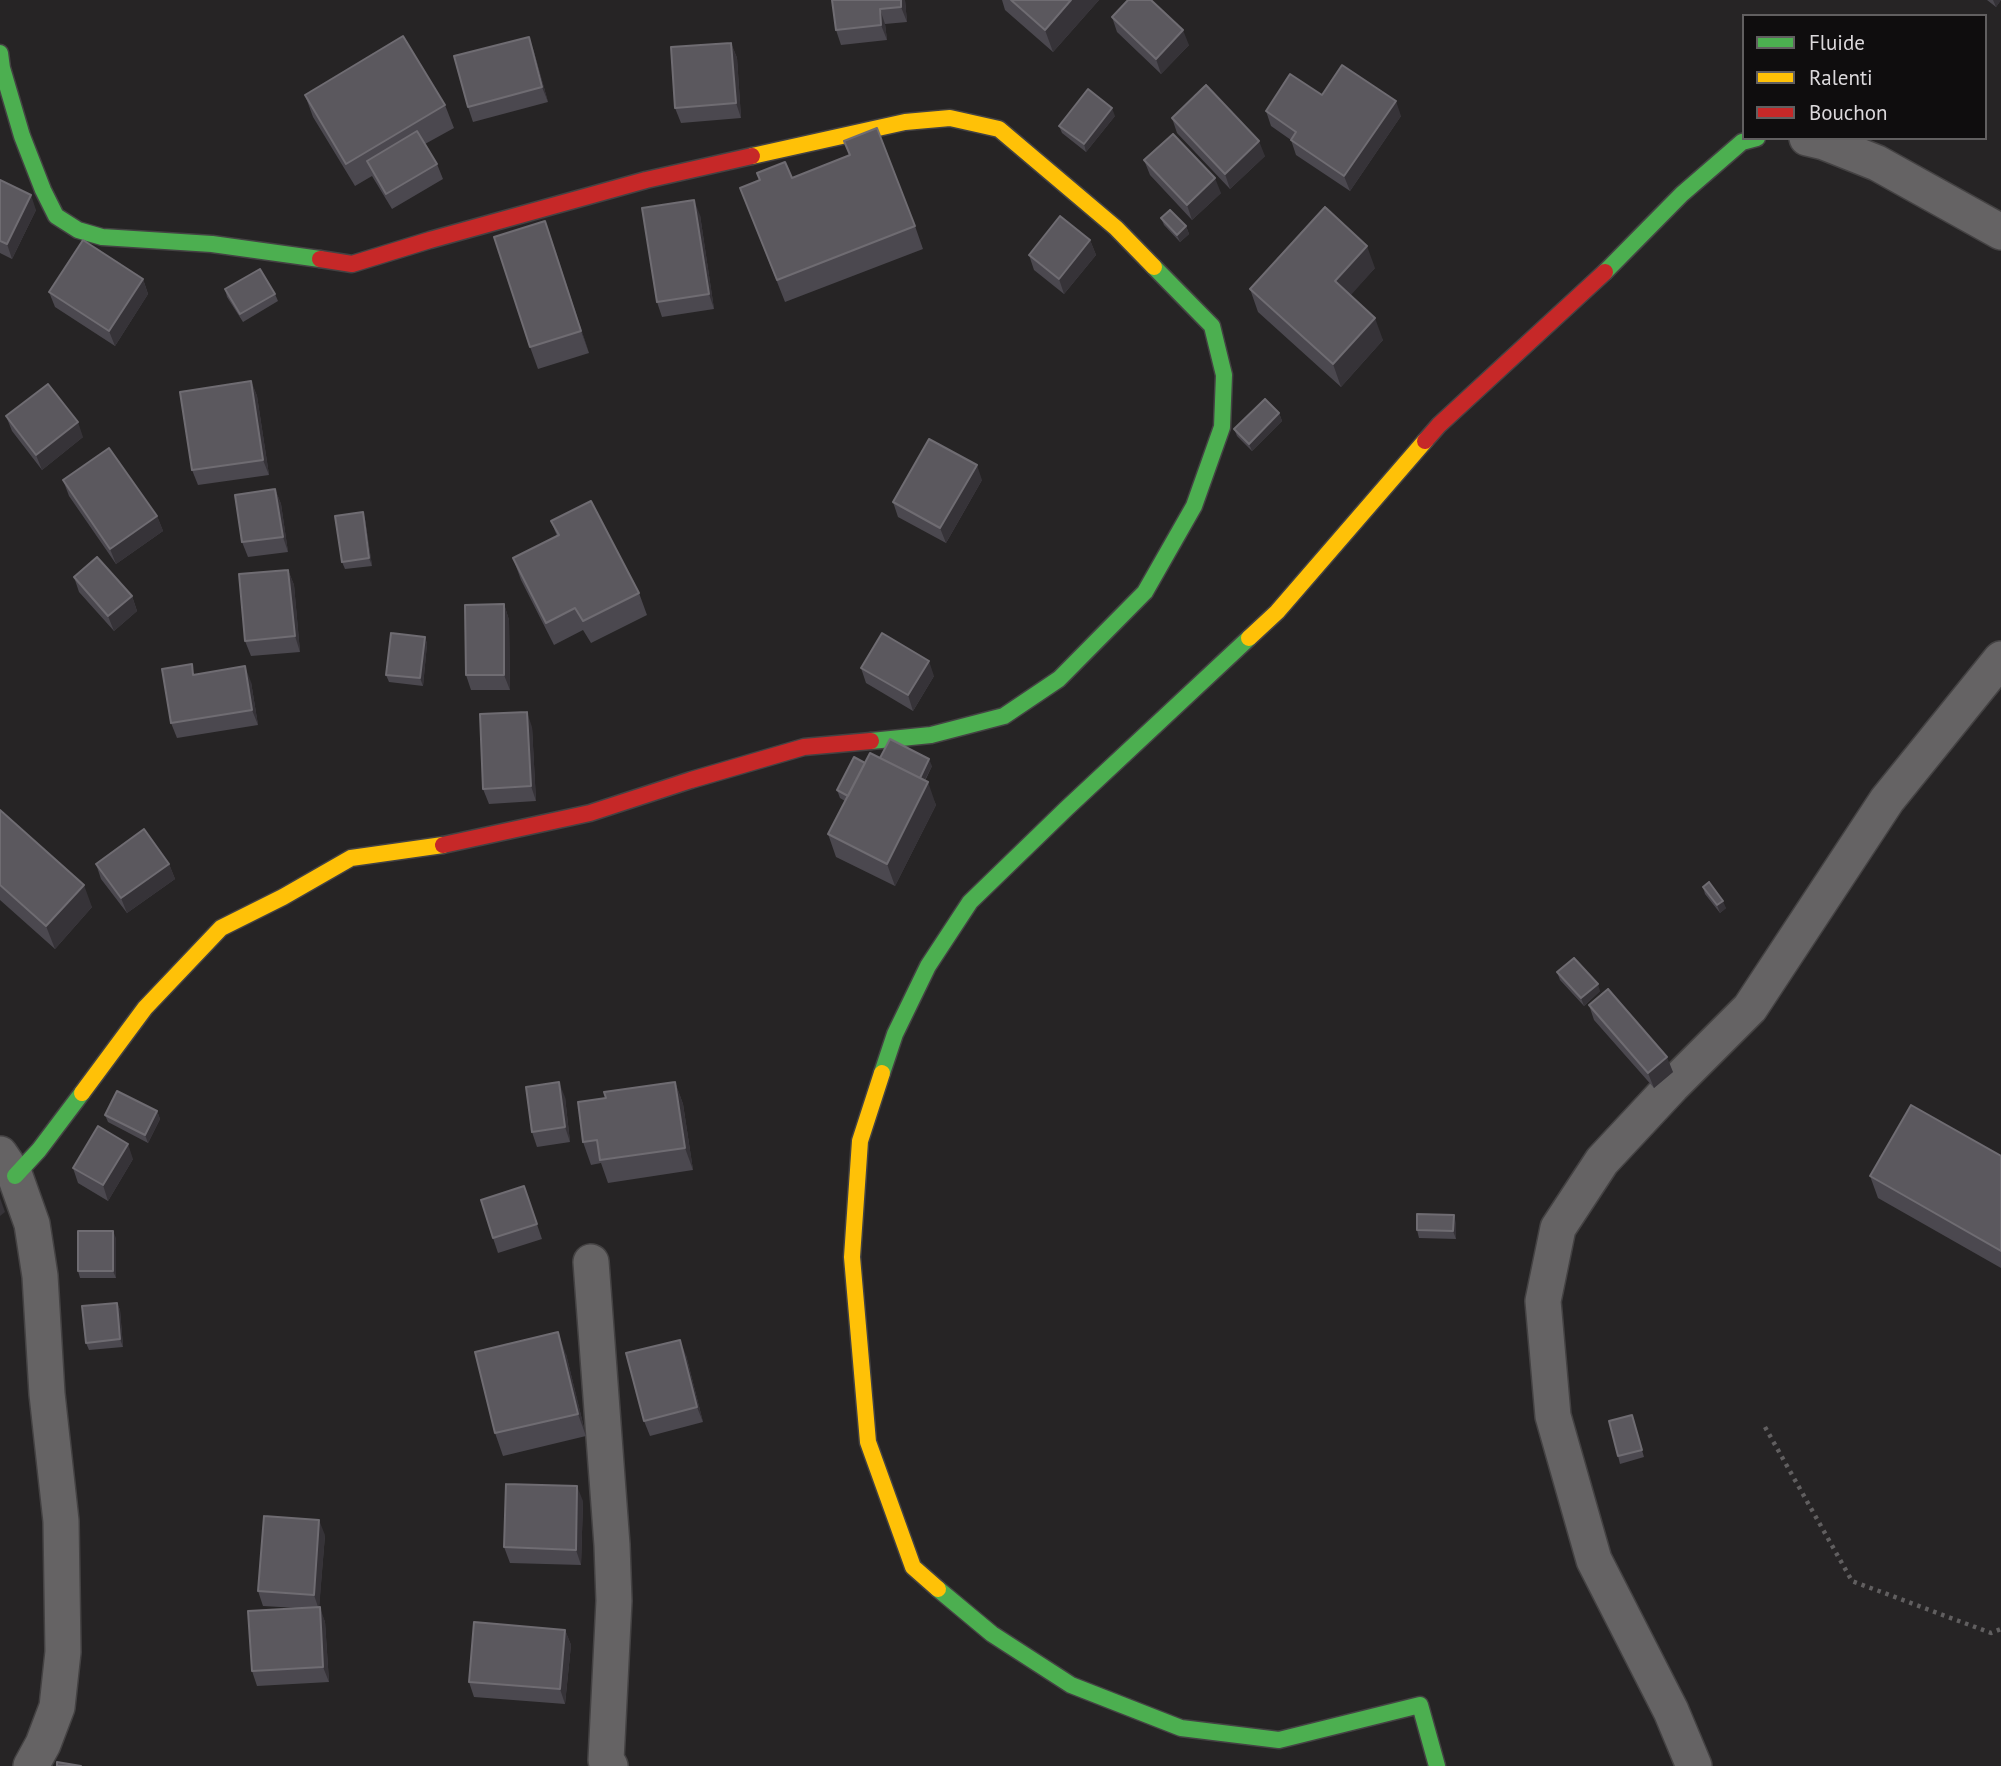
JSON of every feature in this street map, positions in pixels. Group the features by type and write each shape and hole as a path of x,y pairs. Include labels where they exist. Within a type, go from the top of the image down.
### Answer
{"street":[{"path":"0,53 22,136 43,190 56,216 78,230 102,237 212,244 352,264 646,180 905,122 950,118 999,129 1116,228 1212,326 1223,375 1222,428 1218,441 1194,506 1145,592 1059,679 1004,716 931,735 804,747 590,813 442,845 351,858 284,897 221,928 145,1008 40,1150 8,1165 32,1223 40,1276 47,1394 61,1521 63,1652 57,1707 43,1744 31,1766"},
{"path":"1437,1766 1420,1705 1279,1740 1181,1728 1071,1685 992,1634 913,1567 868,1442 852,1258 860,1141 895,1034 928,966 970,902 1277,612 1439,425 1585,292 1682,194 1742,142 1750,140"},
{"path":"1816,140 1877,163 2001,232"},
{"path":"1694,1766 1671,1711 1594,1560 1553,1416 1543,1301 1558,1228 1602,1161 1750,1008 1887,800 2001,659"},
{"path":"592,1262 614,1601 606,1760 610,1766"}],"path":[{"path":"1765,1427 1852,1581 1991,1633 2001,1629"}],"building":[{"path":"832,0 901,0 901,7 880,9 881,25 836,30"},
{"path":"1011,0 1071,0 1045,30"},
{"path":"1128,0 1151,0 1183,30 1156,59 1112,17"},
{"path":"403,36 445,105 346,164 305,95"},
{"path":"529,37 542,87 468,107 454,56"},
{"path":"731,43 736,103 675,108 671,47"},
{"path":"1342,65 1396,101 1344,176 1291,140 1296,132 1266,111 1290,74 1322,95"},
{"path":"1206,85 1259,141 1225,174 1172,118"},
{"path":"1088,89 1112,108 1084,144 1059,126"},
{"path":"877,128 915,226 777,280 740,188 760,180 757,173 785,162 792,178 850,155 844,141"},
{"path":"417,131 437,164 386,194 367,161"},
{"path":"1173,134 1215,178 1187,205 1144,160"},
{"path":"0,180 31,195 7,244 0,241"},
{"path":"694,200 709,294 657,302 642,208"},
{"path":"1325,207 1367,246 1335,281 1375,318 1333,364 1250,289"},
{"path":"1170,210 1186,226 1177,235 1161,218"},
{"path":"1060,216 1090,240 1059,279 1029,255"},
{"path":"545,221 581,331 530,347 494,237"},
{"path":"83,240 143,279 109,331 49,292"},
{"path":"260,269 275,294 240,314 225,289"},
{"path":"251,381 263,460 192,470 180,392"},
{"path":"48,384 78,422 36,455 6,416"},
{"path":"1265,399 1279,413 1249,444 1234,429"},
{"path":"929,439 977,465 940,528 893,502"},
{"path":"109,448 157,516 110,549 63,480"},
{"path":"275,489 283,537 242,542 235,495"},
{"path":"591,501 639,593 583,621 575,608 546,623 513,558 559,535 551,521"},
{"path":"363,512 369,558 342,562 335,516"},
{"path":"97,557 132,596 108,616 74,577"},
{"path":"288,570 295,636 245,641 239,574"},
{"path":"504,604 504,675 466,675 465,605"},
{"path":"391,633 425,637 420,678 386,675"},
{"path":"882,633 929,661 908,695 861,668"},
{"path":"192,664 193,675 245,666 252,710 171,723 162,669"},
{"path":"527,712 531,786 483,789 480,714"},
{"path":"890,739 929,759 920,778 880,758"},
{"path":"870,753 928,782 887,864 828,834"},
{"path":"854,757 865,763 848,796 837,790"},
{"path":"0,810 84,885 46,926 0,885"},
{"path":"144,829 169,864 121,898 96,864"},
{"path":"1709,882 1723,901 1717,905 1703,887"},
{"path":"1574,958 1598,984 1581,998 1557,972"},
{"path":"1608,989 1667,1057 1648,1073 1589,1005"},
{"path":"559,1082 565,1127 532,1132 526,1087"},
{"path":"675,1082 685,1148 600,1160 597,1140 583,1142 578,1102 606,1098 604,1092"},
{"path":"117,1091 157,1111 145,1135 105,1115"},
{"path":"1911,1105 2001,1156 2001,1251 1870,1176"},
{"path":"98,1126 128,1144 103,1185 73,1168"},
{"path":"524,1186 537,1224 493,1238 481,1200"},
{"path":"1417,1214 1454,1215 1453,1231 1417,1230"},
{"path":"78,1231 113,1231 113,1271 78,1271"},
{"path":"117,1303 120,1339 86,1343 82,1306"},
{"path":"558,1332 578,1414 495,1433 475,1352"},
{"path":"680,1340 697,1407 644,1421 626,1353"},
{"path":"1632,1415 1642,1450 1618,1456 1609,1421"},
{"path":"506,1484 577,1486 576,1550 504,1547"},
{"path":"264,1516 319,1520 314,1595 258,1591"},
{"path":"320,1607 323,1667 252,1671 248,1611"},
{"path":"474,1622 565,1630 560,1689 469,1682"},
{"path":"57,1762 81,1766 57,1766"}],"traffic: fast":[{"path":"0,53 22,136 56,216 78,230 102,237 212,244 320,259"},
{"path":"1605,272 1682,194 1742,142 1750,140"},
{"path":"871,741 931,735 1004,716 1059,679 1145,592 1194,506 1222,427 1224,375 1212,326 1154,267"},
{"path":"882,1073 895,1034 928,966 970,902 1249,638"},
{"path":"15,1176 39,1150 82,1093"},
{"path":"938,1589 992,1634 1071,1685 1181,1728 1279,1740 1420,1705 1437,1766"}],"traffic: slow":[{"path":"752,156 905,122 950,118 999,129 1116,228 1154,267"},
{"path":"1249,638 1277,612 1425,441"},
{"path":"82,1093 145,1008 221,928 351,858 443,845"},
{"path":"882,1073 860,1141 852,1257 868,1442 913,1567 938,1589"}],"traffic: jam":[{"path":"320,259 352,264 646,180 752,156"},
{"path":"1425,441 1605,272"},
{"path":"443,845 590,813 804,747 871,741"}]}
